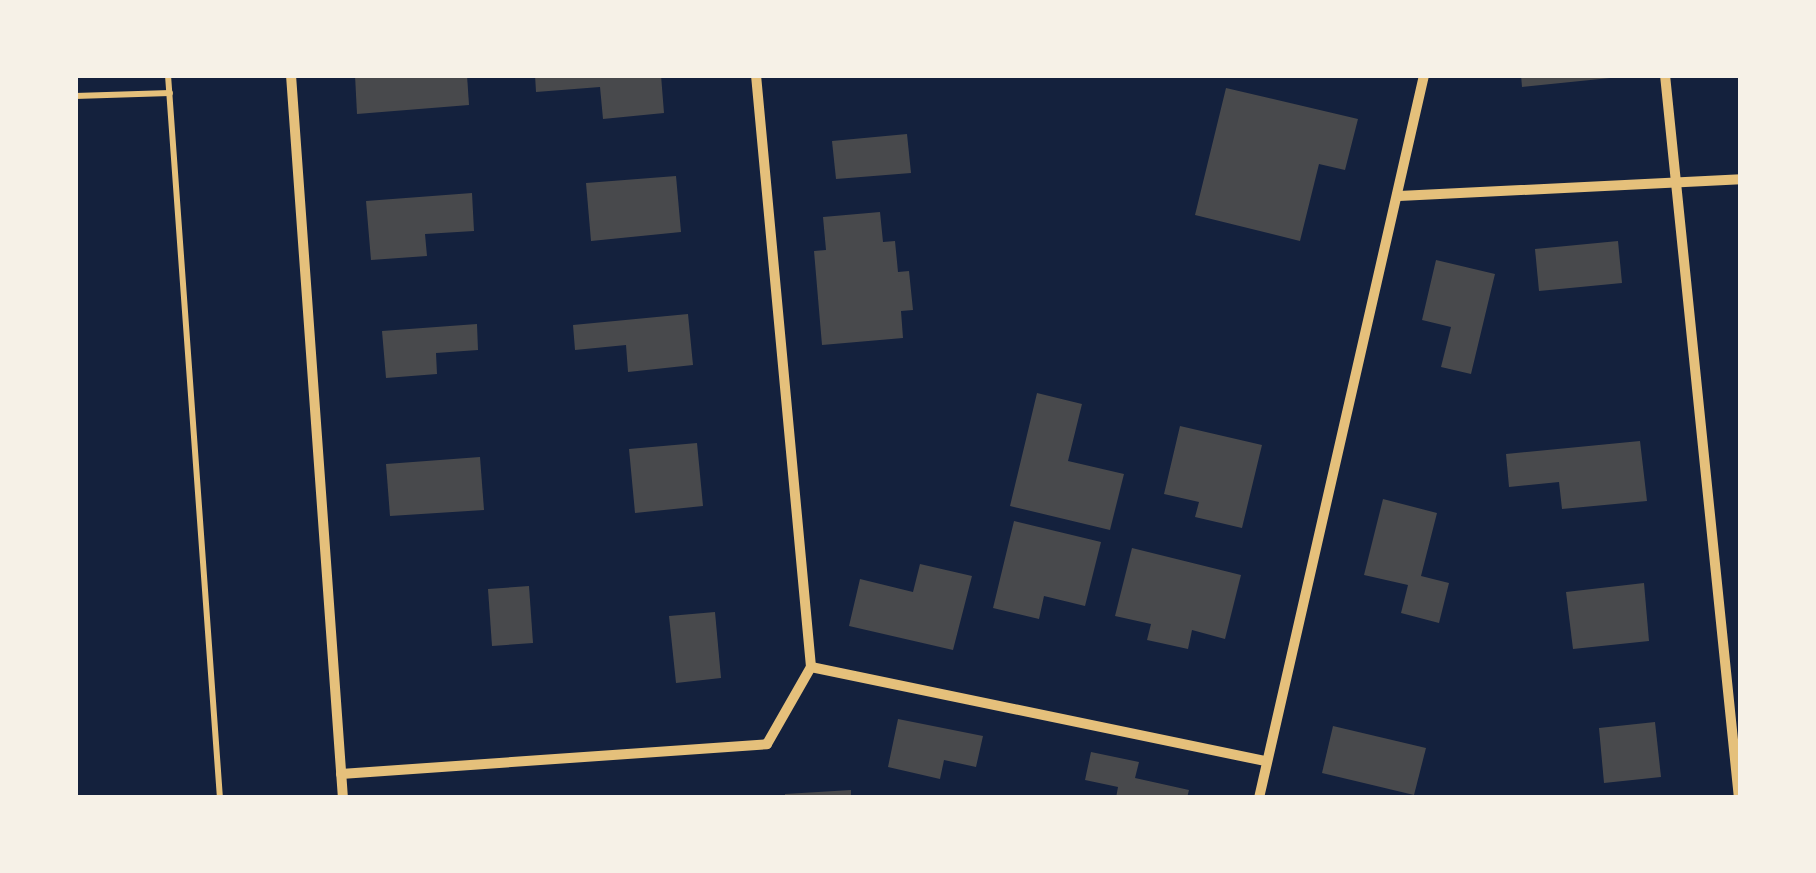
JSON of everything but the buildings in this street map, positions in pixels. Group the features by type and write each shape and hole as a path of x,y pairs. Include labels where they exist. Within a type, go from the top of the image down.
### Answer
{"street":[{"path":"291,75 343,798"},
{"path":"341,774 767,744 811,667 756,75"},
{"path":"1258,798 1263,761 1399,196 1424,75"},
{"path":"1665,75 1739,798"},
{"path":"1399,196 1741,179"},
{"path":"811,667 1263,761"}],"path":[{"path":"168,75 220,798"},
{"path":"75,96 170,93"}]}
